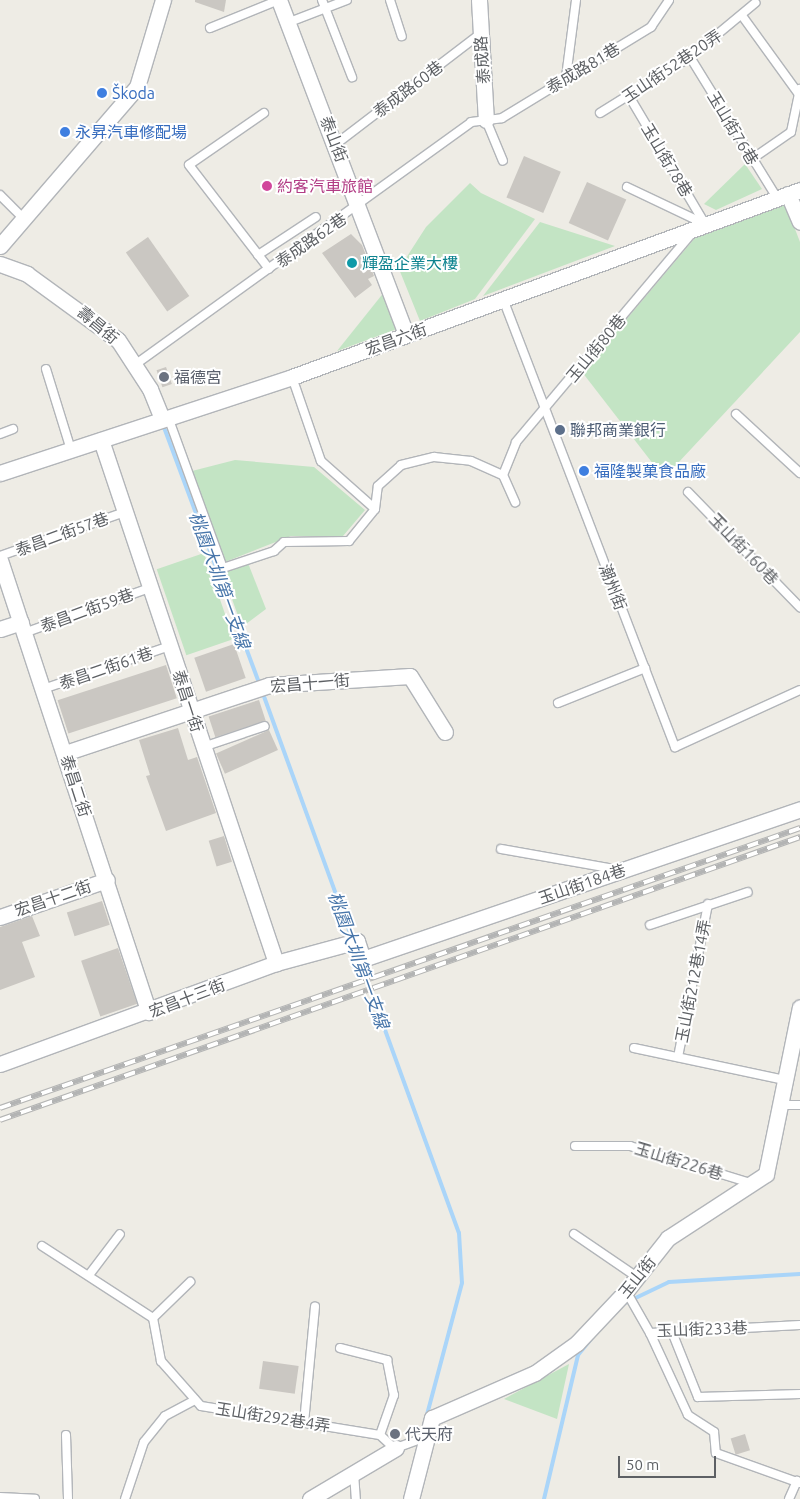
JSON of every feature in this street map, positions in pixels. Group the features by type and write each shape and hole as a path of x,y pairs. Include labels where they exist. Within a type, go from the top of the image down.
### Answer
{"street":[{"path":"0,246 22,217 137,88 163,0"},
{"name":"泰山街","path":"279,0 336,144 406,335"},
{"name":"泰成路","path":"479,0 486,120"},
{"path":"788,194 800,222"},
{"name":"宏昌六街","path":"0,473 292,377 788,194"},
{"name":"壽昌街","path":"4,270 27,274 82,311 118,340 136,364 161,420"},
{"name":"泰昌一街","path":"101,440 276,963"},
{"name":"泰昌二街","path":"0,558 149,1012"},
{"path":"0,629 23,627"},
{"name":"宏昌十一街","path":"65,753 261,687 410,676 445,732"},
{"name":"玉山街184巷","path":"363,959 800,809"},
{"name":"宏昌十二街","path":"0,917 107,880"},
{"name":"宏昌十三街","path":"0,1064 149,1012 276,963 353,942 363,959"},
{"name":"玉山街","path":"411,1499 432,1418 535,1373 577,1343 627,1293 668,1238 766,1174 800,1007"},
{"path":"310,1499 396,1448"}],"lane":[{"path":"210,28 279,0"},
{"path":"322,0 352,77"},
{"path":"287,23 347,0"},
{"path":"390,0 402,36"},
{"path":"566,77 576,0"},
{"name":"泰成路81巷","path":"486,120 502,118 566,77 651,27 670,0"},
{"name":"玉山街52巷20弄","path":"600,113 690,57 743,16 755,3"},
{"path":"743,16 799,91 798,112 790,132 752,159"},
{"name":"泰成路60巷","path":"336,144 480,34"},
{"name":"玉山街76巷","path":"690,57 752,159 788,194"},
{"name":"玉山街78巷","path":"629,96 702,225"},
{"path":"264,113 189,165 269,269"},
{"path":"486,120 503,161"},
{"name":"泰成路62巷","path":"136,364 359,206 471,122 486,120"},
{"path":"627,188 702,225"},
{"path":"0,195 22,217"},
{"path":"258,255 316,217"},
{"name":"玉山街80巷","path":"503,475 516,442 702,225"},
{"name":"潮州街","path":"503,299 675,747 800,690"},
{"path":"46,369 71,450"},
{"path":"292,377 321,461 375,509"},
{"path":"736,414 800,473"},
{"path":"161,420 223,568 274,551 284,542 349,541 375,509 378,486 401,465 434,457 471,461 503,475 514,502"},
{"path":"0,434 13,430"},
{"name":"玉山街160巷","path":"688,492 800,607"},
{"name":"泰昌二街57巷","path":"0,558 125,512"},
{"name":"泰昌二街59巷","path":"23,627 150,588"},
{"name":"泰昌二街61巷","path":"43,689 170,646"},
{"path":"558,703 645,668"},
{"path":"203,747 266,726"},
{"path":"500,849 621,871"},
{"path":"650,925 748,892"},
{"name":"玉山街212巷14弄","path":"678,1058 708,904"},
{"path":"634,1048 785,1080"},
{"path":"780,1105 800,1105"},
{"name":"玉山街226巷","path":"575,1146 630,1146 752,1183"},
{"path":"89,1275 120,1234"},
{"path":"574,1234 637,1278"},
{"path":"42,1246 153,1318 190,1282"},
{"name":"玉山街233巷","path":"627,1293 650,1333 800,1325"},
{"path":"304,1423 315,1307"},
{"name":"玉山街292巷4弄","path":"153,1318 161,1361 201,1406 380,1435"},
{"path":"672,1332 698,1397 800,1394"},
{"path":"650,1333 688,1415 714,1432 716,1453 798,1482 790,1499"},
{"path":"340,1348 387,1360 394,1395 380,1435 396,1448 426,1438"},
{"path":"125,1499 144,1442 165,1416 195,1400"},
{"path":"66,1435 68,1499"},
{"path":"354,1473 356,1499"},
{"path":"0,1497 35,1499"}],"green space":[{"path":"745,164 762,189 716,210 704,204"},
{"path":"470,183 481,193 535,219 475,299 420,321 399,269 426,227"},
{"path":"785,203 800,242 800,332 664,478 582,372 700,232"},
{"path":"540,222 615,246 483,296"},
{"path":"385,291 397,329 337,351"},
{"path":"235,460 314,467 365,510 343,536 291,536 225,562 192,471"},
{"path":"204,553 234,639 186,655 157,569"},
{"path":"248,563 266,609 242,627 222,571"},
{"path":"569,1364 557,1419 504,1399"}],"building":[{"path":"195,0 226,0 224,12 195,2"},
{"path":"524,156 561,172 543,213 506,197"},
{"path":"587,182 626,199 608,241 569,223"},
{"name":"輝盈企業大樓","path":"351,234 362,245 374,276 368,279 372,285 355,298 322,253"},
{"path":"148,237 189,296 167,311 126,252"},
{"name":"福德宮","path":"166,367 172,384 162,387 157,370"},
{"path":"234,644 246,678 206,692 194,658"},
{"path":"166,665 177,698 68,734 58,700"},
{"path":"259,700 266,721 215,737 209,716"},
{"path":"178,728 188,760 197,757 216,813 166,831 146,776 150,775 139,740"},
{"path":"269,730 278,750 225,774 216,754"},
{"path":"224,836 232,862 217,866 209,841"},
{"path":"102,901 110,925 75,936 67,912"},
{"path":"32,916 40,936 22,942 35,977 0,990 0,927"},
{"path":"118,948 137,1004 100,1016 81,961"},
{"path":"263,1361 299,1366 295,1394 259,1389"},
{"path":"745,1434 750,1450 736,1455 731,1438"}],"waterway":[{"name":"桃園大圳第一支線","path":"165,430 260,685"},
{"name":"桃園大圳第一支線","path":"262,691 352,938"},
{"name":"桃園大圳第一支線","path":"361,964 459,1233 462,1283 427,1415"},
{"path":"623,1304 669,1282 800,1274"},
{"path":"544,1499 578,1355 596,1333"}],"railway":[{"path":"0,1108 800,828"},
{"path":"0,1120 800,837"}],"place":[{"name":"Škoda","path":"102,93"},
{"name":"永昇汽車修配場","path":"65,132"},
{"name":"約客汽車旅館","path":"267,186"},
{"name":"輝盈企業大樓","path":"352,263"},
{"name":"福德宮","path":"164,377"},
{"name":"聯邦商業銀行","path":"560,430"},
{"name":"福隆製菓食品廠","path":"584,471"},
{"name":"代天府","path":"395,1434"}]}
